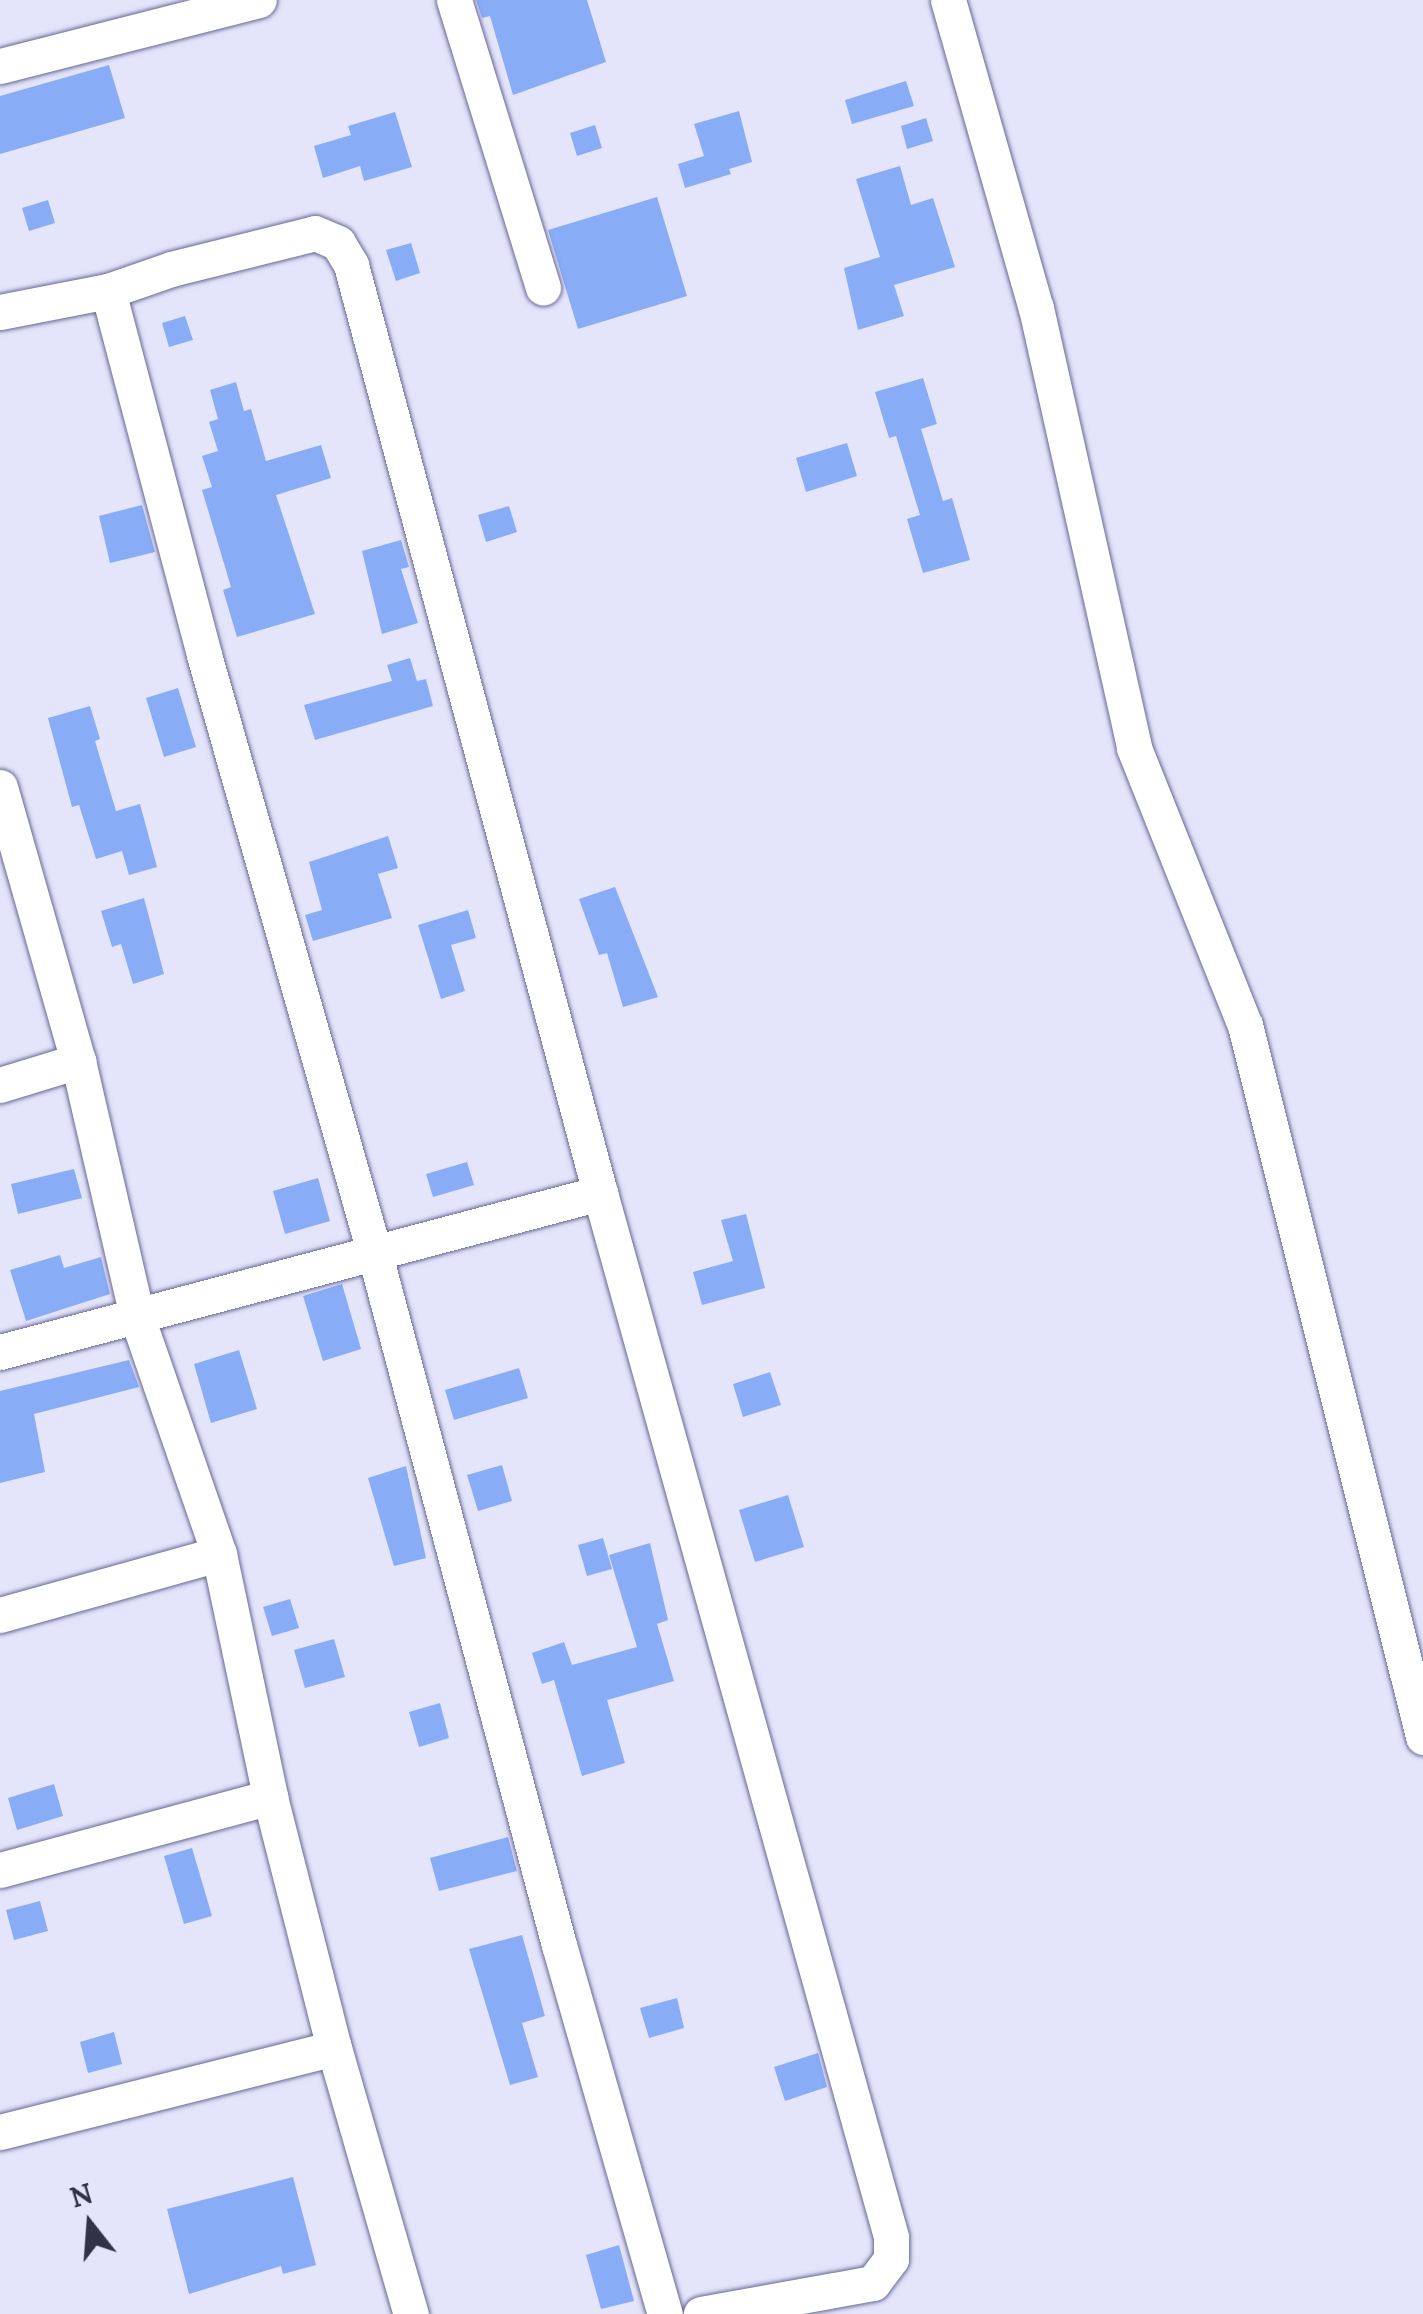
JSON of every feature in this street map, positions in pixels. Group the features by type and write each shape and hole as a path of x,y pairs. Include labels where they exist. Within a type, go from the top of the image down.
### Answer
{"street":[{"path":"0,66 259,0"},
{"path":"454,0 543,288"},
{"path":"948,0 1036,308 1134,748 1246,1025 1423,1738"},
{"path":"0,312 108,292 171,269 315,232 338,243 345,253 890,2237 892,2259 872,2283 700,2314"},
{"path":"108,292 204,655 374,1256 558,1945 665,2314"},
{"path":"0,787 6,829 78,1061 137,1317 220,1554 270,1797 334,2048 412,2314"},
{"path":"0,1085 78,1061"},
{"path":"0,1352 374,1256 600,1192"},
{"path":"0,1615 220,1554"},
{"path":"0,1870 270,1797"},
{"path":"0,2132 334,2048"}],"building":[{"path":"476,0 587,0 606,62 513,95 490,16 482,18"},
{"path":"109,65 125,118 0,154 0,96"},
{"path":"906,81 914,106 852,124 845,100"},
{"path":"739,111 752,162 729,169 731,174 685,188 678,164 704,156 694,124"},
{"path":"395,112 412,167 364,181 360,166 323,178 314,146 351,135 348,126"},
{"path":"926,118 933,141 907,149 901,126"},
{"path":"595,125 602,148 577,156 570,133"},
{"path":"900,166 911,205 933,198 955,267 894,285 904,316 858,330 844,268 880,257 856,179"},
{"path":"657,197 687,296 578,329 548,230"},
{"path":"48,200 55,223 29,231 22,208"},
{"path":"411,243 420,273 396,281 386,250"},
{"path":"185,316 193,340 169,347 162,323"},
{"path":"923,378 937,424 921,429 943,501 952,498 970,560 923,573 907,519 920,515 896,436 889,438 875,392"},
{"path":"236,382 244,411 251,409 266,461 321,445 331,478 276,495 315,614 237,637 223,590 231,587 202,490 212,487 202,456 218,451 209,422 218,419 210,390"},
{"path":"847,443 857,476 806,492 796,458"},
{"path":"142,505 155,552 110,563 99,516"},
{"path":"509,506 517,532 486,542 478,515"},
{"path":"401,540 409,567 401,569 418,623 382,634 362,551"},
{"path":"410,658 417,681 426,679 433,706 315,740 304,705 392,681 387,665"},
{"path":"178,688 196,747 164,757 146,698"},
{"path":"90,706 100,739 95,741 116,811 140,804 157,867 129,875 122,851 96,859 79,805 72,807 48,718"},
{"path":"388,836 398,868 378,874 392,918 313,941 305,915 322,910 309,862"},
{"path":"615,887 658,997 623,1007 607,953 599,955 579,899"},
{"path":"144,898 164,974 133,984 121,944 112,947 101,911"},
{"path":"468,910 476,938 451,945 465,991 441,999 418,925"},
{"path":"467,1162 474,1185 433,1197 426,1174"},
{"path":"74,1169 82,1198 18,1214 11,1184"},
{"path":"318,1178 330,1221 285,1234 273,1191"},
{"path":"746,1214 765,1288 702,1305 693,1272 733,1261 721,1220"},
{"path":"60,1255 64,1268 101,1257 110,1294 26,1321 10,1270"},
{"path":"342,1284 361,1349 323,1361 303,1296"},
{"path":"239,1350 257,1409 211,1423 194,1364"},
{"path":"129,1360 139,1387 34,1414 45,1472 0,1483 0,1391"},
{"path":"519,1368 528,1398 454,1420 445,1390"},
{"path":"770,1372 781,1405 743,1417 733,1384"},
{"path":"502,1465 512,1501 478,1511 467,1475"},
{"path":"406,1466 426,1558 394,1566 368,1478"},
{"path":"788,1495 804,1547 755,1562 739,1510"},
{"path":"603,1538 612,1569 587,1576 578,1545"},
{"path":"650,1543 668,1620 657,1624 674,1681 607,1700 625,1763 582,1776 554,1680 542,1684 532,1653 564,1642 572,1665 637,1647 609,1555"},
{"path":"290,1599 299,1628 272,1636 263,1607"},
{"path":"334,1639 345,1677 305,1688 294,1650"},
{"path":"440,1703 449,1738 419,1747 409,1712"},
{"path":"54,1784 63,1816 17,1830 8,1798"},
{"path":"508,1837 517,1871 439,1891 430,1858"},
{"path":"192,1848 212,1916 184,1924 164,1856"},
{"path":"40,1901 48,1931 14,1940 6,1910"},
{"path":"522,1935 545,2016 522,2023 538,2077 510,2085 469,1949"},
{"path":"677,1998 684,2028 649,2038 640,2008"},
{"path":"114,2032 122,2064 88,2073 80,2042"},
{"path":"818,2053 827,2087 785,2101 774,2067"},
{"path":"293,2177 316,2265 283,2274 281,2266 189,2294 167,2209"},
{"path":"619,2245 634,2301 601,2309 586,2255"}]}
